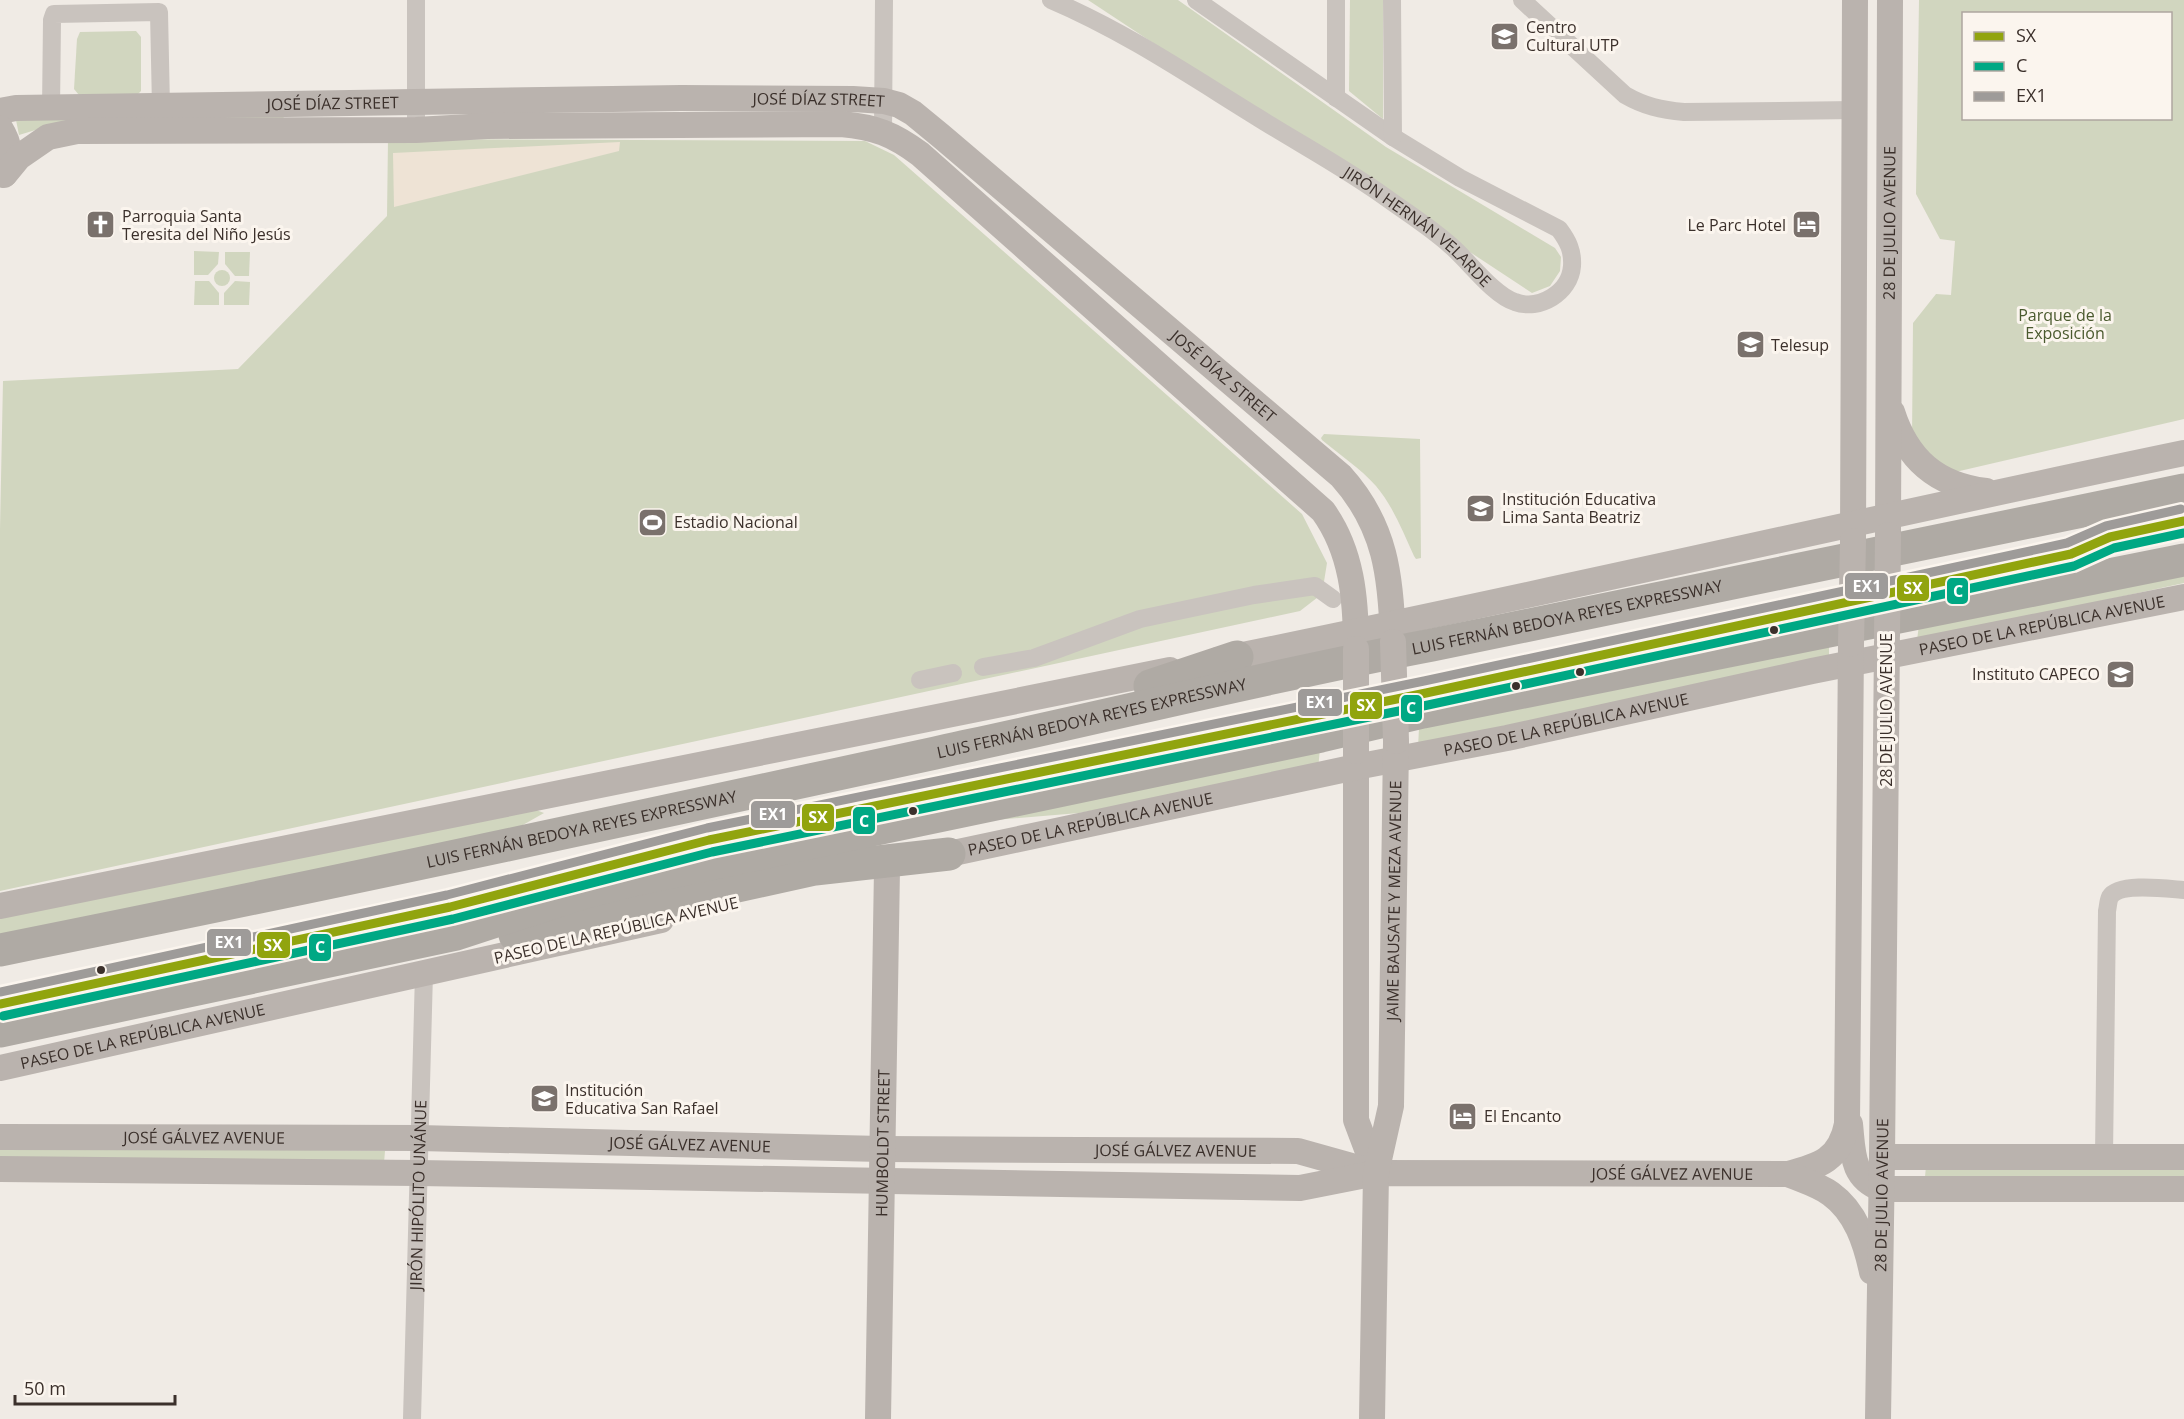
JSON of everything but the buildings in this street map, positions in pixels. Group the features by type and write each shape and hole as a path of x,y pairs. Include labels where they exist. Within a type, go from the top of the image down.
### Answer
{"highway":[{"name":"LUIS FERNÁN BEDOYA REYES EXPRESSWAY","path":"0,950 339,882 1075,723 1315,667 1443,643 2184,490"},
{"path":"0,1031 456,934 582,893 633,880 1321,736 1423,712 2184,560"},
{"path":"565,833 604,807 615,804 726,775 1096,705 1237,657"},
{"path":"456,934 508,936 814,869 949,854"}],"main road":[{"name":"28 DE JULIO AVENUE","path":"1788,1174 1817,1166 1835,1153 1845,1136 1848,1112 1855,0"},
{"name":"28 DE JULIO AVENUE","path":"1878,1419 1887,647 1890,0"},
{"name":"JOSÉ DÍAZ STREET","path":"2,177 19,157 48,137 176,115 416,103 800,98 884,101 906,109 926,123 1341,476 1362,503 1380,540 1389,579 1392,633"},
{"name":"JOSÉ DÍAZ STREET","path":"0,111 16,108 51,109 416,130 487,126 841,124 883,131 920,154 1313,500 1329,520 1343,546 1352,579 1356,641"},
{"path":"0,128 10,150 9,162 2,177"},
{"path":"1888,392 1900,433 1911,451 1925,467 1940,478 1957,485 1995,492"},
{"path":"0,906 1237,657 1356,641 1888,525 1995,492 2184,453"},
{"name":"PASEO DE LA REPÚBLICA AVENUE","path":"0,1068 949,854 1396,750 1507,738 1851,654 2184,597"},
{"name":"JAIME BAUSATE Y MEZA AVENUE","path":"1372,1419 1376,1173 1391,1106 1396,750 1392,633"},
{"name":"JAIME BAUSATE Y MEZA AVENUE","path":"1356,641 1356,1120 1376,1173"},
{"name":"HUMBOLDT STREET","path":"878,1419 887,868"},
{"path":"1848,1112 1855,1164 1862,1177 1872,1185 1882,1188 2184,1189"},
{"name":"JOSÉ GÁLVEZ AVENUE","path":"0,1137 419,1138 882,1149 1298,1151 1376,1173"},
{"path":"1882,1157 2184,1157"},
{"name":"JOSÉ GÁLVEZ AVENUE","path":"0,1169 418,1173 1300,1188 1376,1173 1788,1174"},
{"path":"1788,1174 1830,1193 1847,1209 1860,1230 1868,1252 1879,1306"}],"street":[{"path":"416,0 416,130"},
{"path":"883,131 884,0"},
{"name":"JIRÓN HERNÁN VELARDE","path":"1051,0 1117,31 1386,197 1451,245 1501,295 1514,302 1529,305 1543,302 1556,295 1566,284 1572,270 1572,255 1568,241 1559,229 1460,178 1393,137 1196,0"},
{"path":"1336,0 1336,98"},
{"path":"1392,0 1393,137"},
{"path":"1522,0 1625,95 1649,107 1684,112 1855,110"},
{"path":"51,109 52,20 54,14 159,12 176,115"},
{"path":"983,667 1034,658 1140,619 1254,595 1315,586 1333,599"},
{"path":"920,680 953,673"},
{"path":"2104,1156 2107,911 2110,897 2116,892 2130,888 2184,890"},
{"name":"JIRÓN HIPÓLITO UNÁNUE","path":"412,1419 424,973"}],"green space":[{"path":"1088,0 1178,0 1386,147 1555,248 1561,257 1560,271 1550,286 1532,293"},
{"path":"1350,0 1383,0 1383,119 1349,91"},
{"name":"Parque de la Exposición","path":"1919,0 2184,0 2184,419 1951,473 1912,438 1913,323 1936,294 1951,295 1955,241 1940,239 1916,194"},
{"path":"136,31 141,37 141,91 136,96 79,95 74,89 77,39 80,32"},
{"path":"284,115 283,121 62,122 19,135 16,120"},
{"name":"Estadio Nacional","path":"388,139 865,141 894,155 1302,514 1327,563 1322,594 1300,611 0,891 0,529 3,381 238,369 387,216"},
{"path":"194,251 219,252 218,264 208,275 194,275"},
{"path":"225,252 250,252 249,276 235,276 225,264"},
{"path":"222,270 230,278 222,286 214,278"},
{"path":"195,281 209,281 219,293 219,305 194,305"},
{"path":"235,281 250,282 249,305 224,305 224,293"},
{"path":"1324,434 1420,439 1421,558 1416,559 1414,556 1393,511 1376,486 1357,467 1322,440"},
{"path":"2184,567 2184,583 1917,641 1919,624"},
{"path":"1829,643 1829,660 1418,748 1419,728"},
{"path":"1320,748 1318,770 1079,813 995,820"},
{"path":"531,808 544,813 514,830 0,936 0,915"},
{"path":"0,1146 385,1151 384,1163 0,1158"},
{"path":"1926,1166 2184,1168 2184,1179 1925,1177"}],"shaded area":[{"path":"620,142 619,151 394,207 393,153"}],"transit line":[{"name":"EX1","path":"0,992 447,895 707,828 1424,681 2067,543 2106,526 2181,509"},
{"name":"SX","path":"0,1004 450,907 709,840 1426,693 2071,554 2110,537 2184,521"},
{"name":"C","path":"3,1016 453,919 712,852 1428,705 2074,566 2114,548 2184,533"}],"place":[{"name":"Centro Cultural UTP","path":"1505,36"},
{"name":"Parroquia Santa Teresita del Niño Jesús","path":"101,225"},
{"name":"Le Parc Hotel","path":"1807,225"},
{"name":"Telesup","path":"1750,345"},
{"name":"Institución Educativa Lima Santa Beatriz","path":"1481,508"},
{"name":"Estadio Nacional","path":"653,522"},
{"name":"Instituto CAPECO","path":"2121,674"},
{"name":"Institución Educativa San Rafael","path":"544,1099"},
{"name":"El Encanto","path":"1463,1116"}]}
